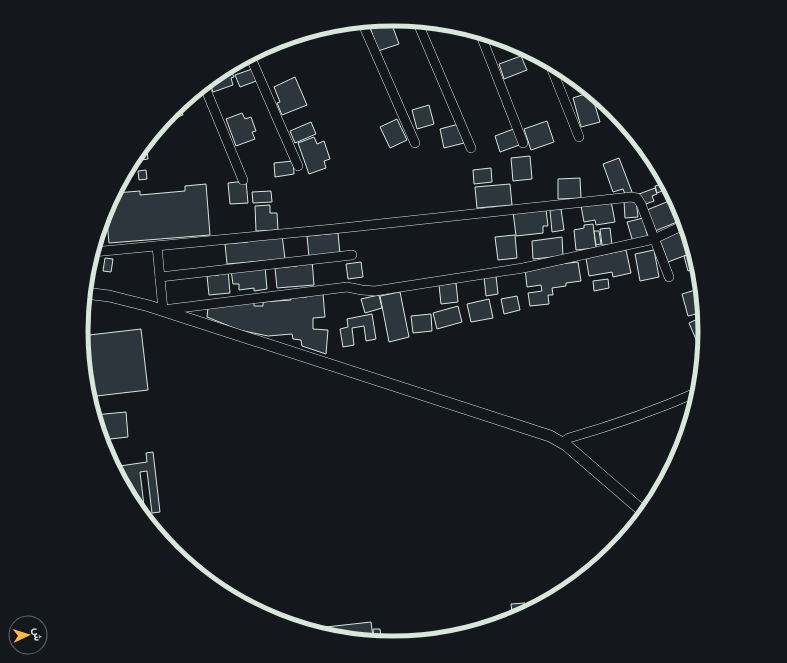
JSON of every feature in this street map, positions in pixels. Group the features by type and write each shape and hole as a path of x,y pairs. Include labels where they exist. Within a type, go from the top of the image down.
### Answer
{"street":[{"path":"365,28 415,144"},
{"path":"420,28 471,148"},
{"path":"482,39 523,143"},
{"path":"252,61 298,166"},
{"path":"552,71 578,137"},
{"path":"206,90 243,180"},
{"path":"98,252 333,229 631,196 637,198 641,204 669,277"},
{"path":"163,310 347,287 375,291 523,268 654,239 681,227"},
{"path":"157,246 163,310"},
{"path":"160,278 352,256"},
{"path":"91,294 130,300 163,310 557,439 641,510"},
{"path":"562,443 569,438 620,423 692,394"}],"building":[{"path":"392,26 399,44 378,51 370,27"},
{"path":"521,56 527,70 504,79 499,64"},
{"path":"255,68 259,80 240,87 235,75"},
{"path":"232,72 234,77 231,78 233,85 213,92 211,87"},
{"path":"295,77 307,105 282,115 277,103 280,102 274,87"},
{"path":"585,94 594,101 600,122 581,127 573,98"},
{"path":"429,105 434,124 417,129 412,110"},
{"path":"181,111 183,115 174,118"},
{"path":"242,113 245,119 251,117 256,131 252,132 255,139 236,146 226,119"},
{"path":"397,119 407,140 390,148 380,127"},
{"path":"547,121 554,142 531,150 524,129"},
{"path":"311,122 316,134 295,143 290,131"},
{"path":"459,124 464,143 444,148 440,129"},
{"path":"516,128 522,144 500,152 495,136"},
{"path":"314,137 317,144 324,141 330,159 324,161 326,168 309,174 298,143"},
{"path":"147,151 148,159 140,160"},
{"path":"530,156 532,179 513,181 511,158"},
{"path":"619,158 632,192 625,194 623,189 613,192 603,164"},
{"path":"293,161 294,174 275,177 274,163"},
{"path":"491,168 492,182 474,184 473,170"},
{"path":"146,170 147,179 139,180 138,171"},
{"path":"580,178 581,198 558,199 558,179"},
{"path":"246,181 248,203 230,204 228,183"},
{"path":"206,184 210,235 109,243 107,224 122,192 140,191 140,195 185,191 185,186"},
{"path":"510,184 512,205 477,208 475,187"},
{"path":"661,185 664,190 657,193 655,186"},
{"path":"655,188 657,194 652,196 654,201 643,205 639,194"},
{"path":"271,191 272,202 253,203 252,192"},
{"path":"636,199 638,217 625,218 624,201"},
{"path":"611,201 615,222 596,225 595,220 584,222 581,206"},
{"path":"669,201 677,222 655,231 647,210"},
{"path":"270,205 270,213 277,213 278,230 256,231 255,206"},
{"path":"546,209 548,226 543,226 543,233 516,236 513,212"},
{"path":"561,209 564,230 552,232 550,210"},
{"path":"643,218 648,238 633,242 627,222"},
{"path":"593,224 596,248 576,250 574,230 584,228 584,225"},
{"path":"610,228 612,245 602,245 600,229"},
{"path":"682,230 689,254 668,262 659,238"},
{"path":"594,231 599,231 601,244 596,245"},
{"path":"338,233 340,254 309,257 307,236"},
{"path":"282,235 285,259 227,264 225,244 248,242 248,239"},
{"path":"515,235 517,258 498,260 495,237"},
{"path":"562,237 563,256 533,259 532,241"},
{"path":"626,250 631,273 613,277 612,272 589,276 586,258"},
{"path":"654,250 659,277 640,281 635,254"},
{"path":"690,254 693,270 688,271 684,256"},
{"path":"105,258 113,259 111,272 103,271"},
{"path":"312,260 314,285 277,288 275,268 297,266 297,262"},
{"path":"361,262 363,277 348,279 346,264"},
{"path":"578,262 581,281 566,283 566,286 552,288 553,295 548,295 549,304 530,306 528,293 542,291 541,285 527,287 525,268"},
{"path":"265,266 267,289 254,291 254,288 239,290 239,284 233,284 231,270"},
{"path":"228,270 230,293 209,295 207,276 219,275 219,271"},
{"path":"496,276 498,294 486,296 484,277"},
{"path":"608,279 609,288 594,291 593,281"},
{"path":"456,283 458,302 441,304 439,285"},
{"path":"696,290 698,313 688,316 682,294"},
{"path":"400,292 409,337 389,342 380,296"},
{"path":"307,294 323,294 325,317 313,318 313,329 328,330 326,354 302,346 301,340 293,339 292,334 268,336 239,330 207,317 208,307 254,302 254,306 263,306 263,302 291,300 291,297 307,297"},
{"path":"379,295 382,308 365,313 361,299"},
{"path":"517,296 520,310 504,314 501,299"},
{"path":"489,299 493,318 471,322 467,304"},
{"path":"458,306 462,322 437,329 433,313"},
{"path":"372,314 376,339 366,341 364,326 352,328 354,345 343,347 340,329 348,327 347,319"},
{"path":"431,314 432,331 413,333 411,316"},
{"path":"698,319 698,344 698,344 689,323"},
{"path":"141,329 148,390 95,396 88,335"},
{"path":"126,412 128,437 108,439 99,415"},
{"path":"153,452 160,512 152,513 147,471 140,472 144,508 120,466 147,462 146,453"},
{"path":"525,603 525,607 512,613 511,604"},
{"path":"371,622 373,636 354,634 318,628"},
{"path":"373,629 380,629 381,636 374,636"}]}
